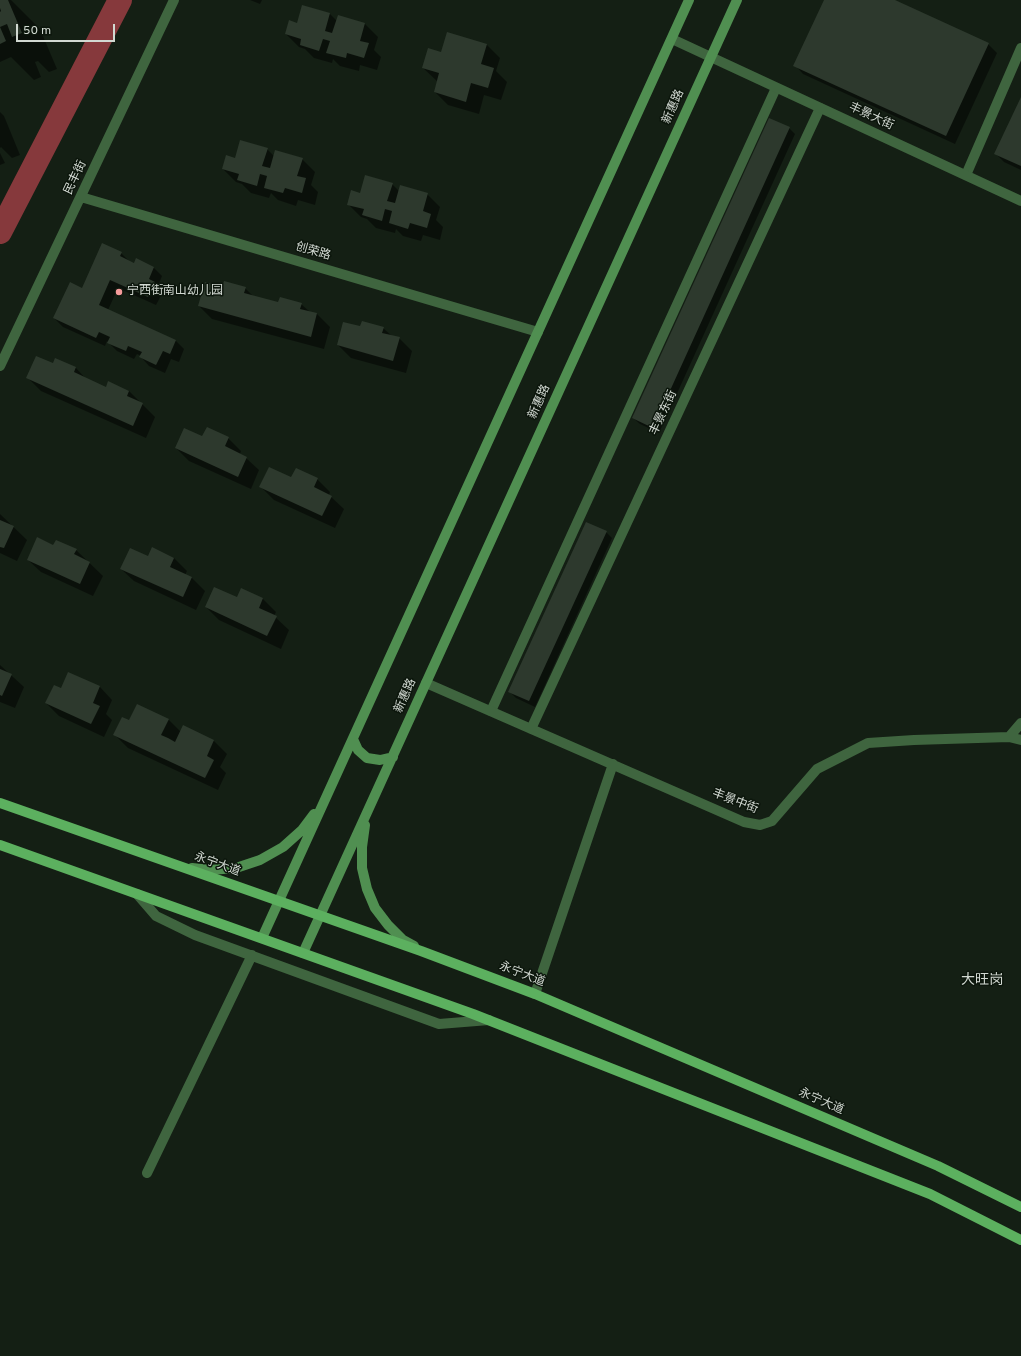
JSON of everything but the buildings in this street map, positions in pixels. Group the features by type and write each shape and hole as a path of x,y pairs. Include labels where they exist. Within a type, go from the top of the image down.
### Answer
{"main road":[{"path":"262,938 689,0"},
{"name":"新惠路","path":"367,814 737,0"},
{"path":"353,738 358,750 367,758 380,760 393,756"},
{"path":"185,867 210,870 236,868 260,860 283,847 302,830 327,796"},
{"name":"永宁大道","path":"0,803 421,951 536,994 938,1166 1021,1207"},
{"path":"303,953 367,814"},
{"path":"367,814 362,847 362,868 367,889 376,908 388,925 403,940 421,951"},
{"path":"0,845 489,1020 930,1194 1021,1240"}],"street":[{"name":"民丰街","path":"0,366 174,0"},
{"name":"丰景大街","path":"672,39 1021,201"},
{"path":"966,176 1021,48"},
{"path":"491,711 776,88"},
{"name":"丰景东街","path":"531,729 820,108"},
{"name":"创荣路","path":"81,197 538,332"},
{"name":"丰景中街","path":"426,683 744,822 760,825 772,820 817,769 868,743 1009,737 1021,740"},
{"path":"1009,737 1021,723"},
{"path":"536,994 613,764"},
{"path":"137,894 156,916 195,934 439,1024 489,1020"},
{"path":"147,1173 252,955"}],"waterway":[{"path":"0,232 120,0"}],"place":[{"name":"宁西街南山幼儿园","path":"119,292"}],"district":[{"name":"大旺岗","path":"982,981"}]}
